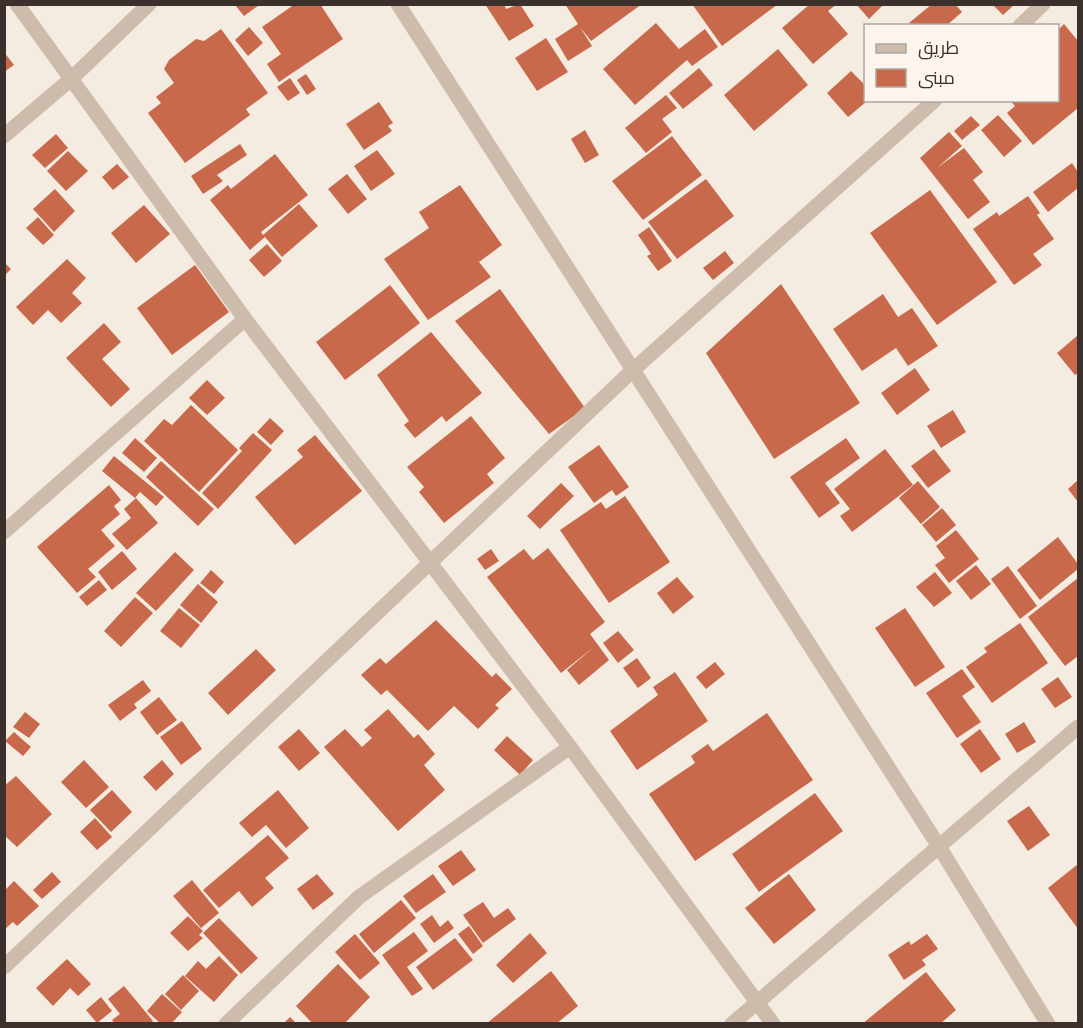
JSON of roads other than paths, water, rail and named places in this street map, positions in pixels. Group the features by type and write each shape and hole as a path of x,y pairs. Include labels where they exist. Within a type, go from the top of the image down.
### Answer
{"street":[{"path":"17,4 244,319 432,563 773,1023"},
{"path":"4,136 71,79 149,4"},
{"path":"398,4 938,845 1048,1023"},
{"path":"1022,24 1043,4"},
{"path":"4,967 633,370 933,102"},
{"path":"4,532 244,319"},
{"path":"732,1023 1078,726"},
{"path":"226,1023 359,897 570,747"}]}
